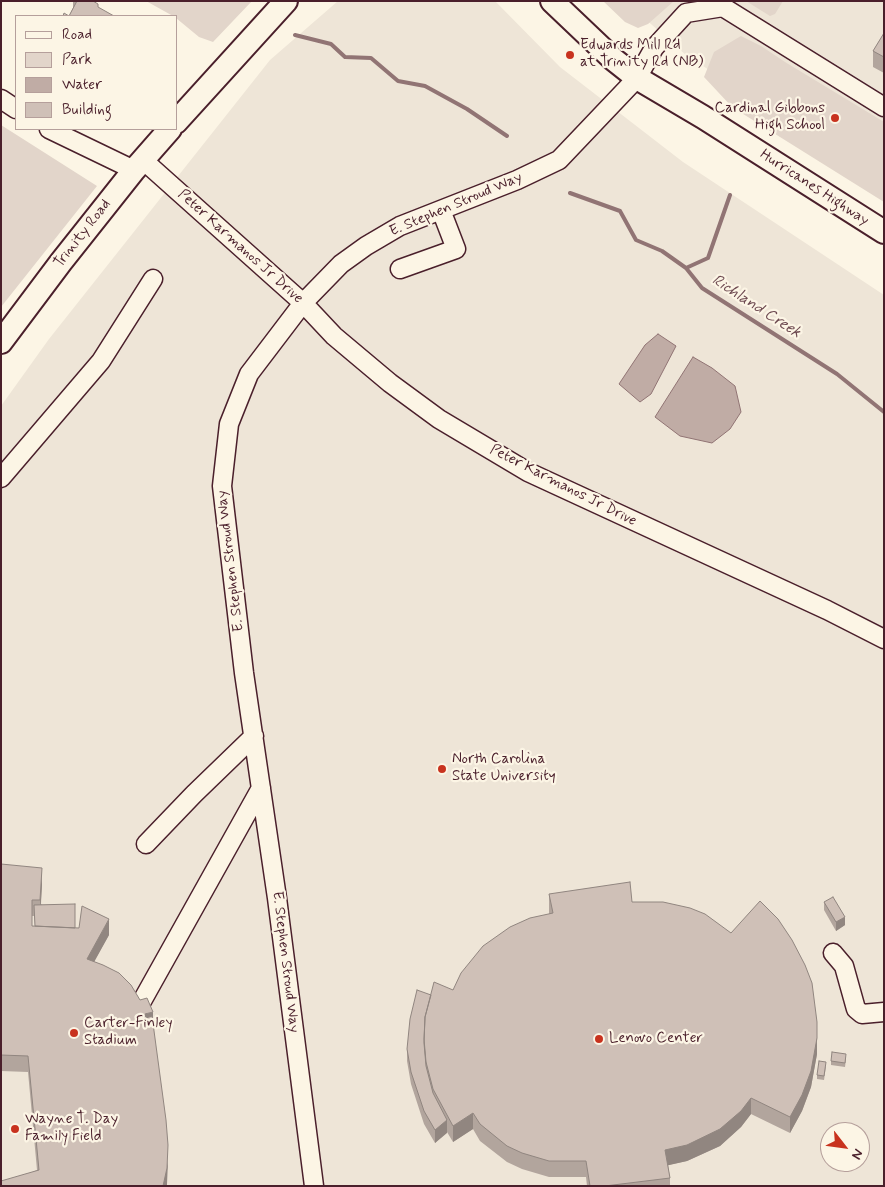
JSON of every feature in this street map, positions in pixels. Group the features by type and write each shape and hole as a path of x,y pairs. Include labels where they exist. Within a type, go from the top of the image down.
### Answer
{"main road":[{"path":"178,120 286,1"},
{"name":"Hurricanes Highway","path":"552,1 613,58 638,78 884,232"},
{"name":"Trinity Road","path":"1,342 61,262 138,165 169,130"}],"street":[{"name":"E. Stephen Stroud Way","path":"314,1186 244,673 222,486 229,424 249,374 303,303 341,264 366,246 400,226 517,180 559,160 638,78 654,48 686,13 723,7 884,107"},
{"path":"1,99 15,108"},
{"name":"Peter Karmanos Jr Drive","path":"51,130 138,165 303,303 334,336 390,383 439,420 546,480 826,610 884,639"},
{"path":"400,269 456,249 441,210"},
{"path":"1,478 101,362 153,279"},
{"path":"146,844 254,736"},
{"path":"136,1010 261,788"},
{"path":"833,953 844,966 856,1008 862,1014 884,1012"}],"shaded area":[{"name":"North Carolina State University","path":"338,1 495,1 560,67 683,162 884,295 884,1186 1,1186 1,406 49,339 270,60"},
{"name":"Cardinal Gibbons High School","path":"625,1 884,1 884,180 687,56"}],"green space":[{"path":"146,1 252,1 213,42 199,37 178,20 178,15 171,15"},
{"path":"603,1 674,1 648,24 638,28 625,22"},
{"path":"746,1 783,1 775,14 770,16"},
{"path":"741,36 761,46 884,122 884,202 732,107 704,77 714,52"},
{"path":"1,125 97,186 1,307"}],"water":[{"path":"658,334 676,346 651,394 640,402 619,384 645,345"},
{"path":"693,357 712,368 735,386 741,412 730,429 712,443 680,436 655,417"}],"building":[{"path":"77,1 93,1 98,4 98,7 112,15 70,15"},
{"path":"884,33 884,57 873,51"},
{"name":"Carter-Finley Stadium","path":"1,864 42,868 40,900 32,900 32,926 79,928 82,906 109,919 87,959 119,973 131,985 140,1000 147,998 153,1012 145,1014 146,1018 152,1016 166,1120 167,1168 163,1186 1,1186 1,1181 39,1170 28,1056 1,1055"},
{"name":"Lenovo Center","path":"630,882 632,902 663,902 690,908 705,914 731,933 760,901 778,919 805,965 812,983 817,1038 811,1071 802,1095 790,1117 751,1098 741,1111 720,1129 687,1145 665,1150 670,1178 590,1186 586,1161 549,1161 522,1153 507,1146 480,1124 473,1113 453,1126 433,1089 426,1062 425,1017 434,982 453,990 461,973 483,946 510,927 530,918 553,913 549,894"},
{"path":"833,897 845,917 836,922 824,902"},
{"path":"75,904 75,928 35,926 34,905"},
{"path":"417,990 431,995 425,1017 424,1043 426,1066 433,1093 447,1120 435,1130 424,1111 411,1072 407,1049 410,1019"},
{"path":"832,1052 846,1054 845,1063 831,1061"},
{"path":"819,1061 826,1062 824,1076 817,1075"}],"waterway":[{"name":"Richland Creek","path":"295,35 331,44 345,57 371,58 398,81 425,86 467,109 507,136"},
{"name":"Richland Creek","path":"570,193 620,211 636,240 662,251 686,268 702,288 837,374 884,412"},
{"path":"686,268 708,258 730,195"}],"place":[{"name":"Edwards Mill Rd at Trinity Rd (NB)","path":"570,55"},
{"name":"Cardinal Gibbons High School","path":"835,118"},
{"name":"North Carolina State University","path":"442,769"},
{"name":"Carter-Finley Stadium","path":"74,1033"},
{"name":"Lenovo Center","path":"599,1039"},
{"name":"Wayne T. Day Family Field","path":"15,1129"}]}
